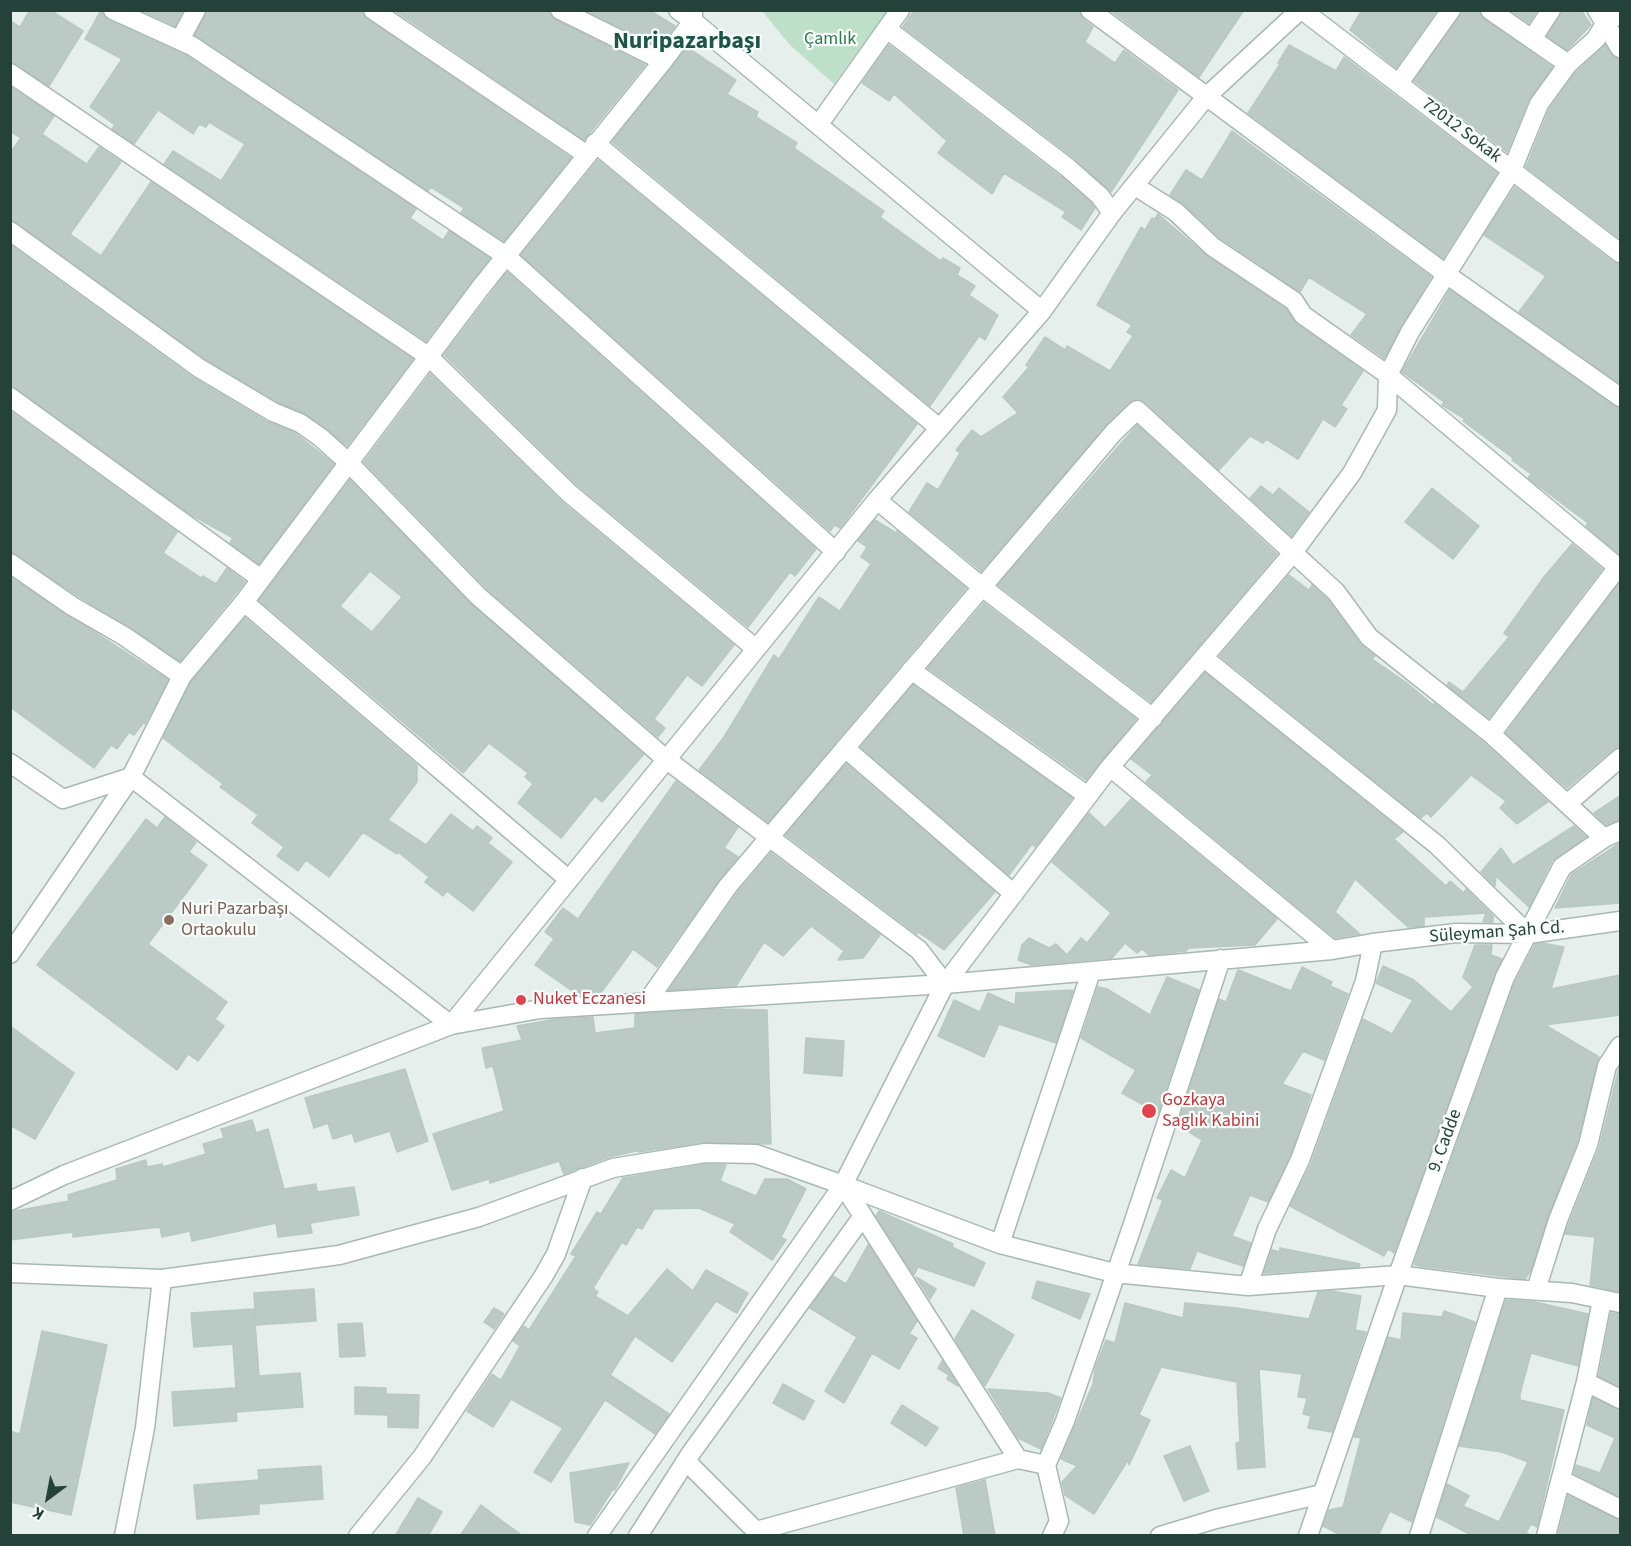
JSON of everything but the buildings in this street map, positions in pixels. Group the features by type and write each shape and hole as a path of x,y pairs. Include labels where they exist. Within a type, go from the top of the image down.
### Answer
{"street":[{"path":"113,10 180,40 506,256 836,552"},
{"path":"180,40 196,10"},
{"path":"373,10 591,148 938,427"},
{"path":"560,10 663,61"},
{"path":"678,10 693,16 1042,311"},
{"path":"819,124 900,10"},
{"path":"1090,10 1446,274 1620,397"},
{"path":"131,777 451,1025 877,500 938,427 1042,311 1112,213 1206,98 1301,10"},
{"name":"72012 Sokak","path":"1301,10 1620,253"},
{"path":"1399,83 1451,10"},
{"path":"1490,10 1568,64"},
{"path":"1532,39 1551,10"},
{"path":"1601,17 1620,12"},
{"path":"10,954 131,777 182,676 244,602 428,356 506,256 663,61 693,16"},
{"path":"1601,17 1620,48"},
{"path":"597,1536 843,1185 945,984 1110,767 1292,554 1352,473 1387,410 1388,375 1410,332 1512,170 1539,104 1568,64 1596,39 1601,17"},
{"path":"887,29 1067,167 1100,195 1112,213"},
{"path":"10,73 428,356 569,493 755,648"},
{"path":"1135,186 1176,212 1213,247 1294,301 1303,315 1388,375 1619,568 1491,734"},
{"path":"10,231 199,368 273,412 300,423 348,462 478,596 667,759 919,950 945,984"},
{"path":"10,397 261,579"},
{"path":"647,1002 728,886 1114,432 1137,410 1336,592 1370,637 1491,734 1568,802 1612,834"},
{"path":"877,500 982,587 1153,718"},
{"path":"10,563 72,606 124,636 182,676"},
{"path":"244,602 568,879"},
{"path":"1204,658 1437,845 1528,934"},
{"path":"910,670 1088,796"},
{"path":"845,748 1014,894"},
{"path":"1568,802 1620,758"},
{"path":"10,763 63,799 131,777"},
{"path":"1110,767 1332,950"},
{"name":"9. Cadde","path":"1308,1536 1398,1275 1505,977 1562,867 1612,834"},
{"name":"Süleyman Şah Cd.","path":"10,1201 64,1175 451,1025 540,1009 945,984 1332,950 1456,933 1528,934 1620,921"},
{"path":"1248,1286 1267,1229 1300,1160 1365,981 1373,943"},
{"path":"1052,1536 1059,1521 1046,1465 1065,1420 1221,959"},
{"path":"1000,1244 1091,972"},
{"path":"1536,1290 1558,1220 1588,1145 1607,1066 1620,1046"},
{"path":"10,1273 162,1279 339,1256 479,1218 613,1168 705,1153 756,1154 1000,1244 1114,1273 1248,1286 1398,1275 1498,1288 1572,1293 1620,1303"},
{"path":"358,1536 422,1456 543,1277 556,1254 583,1178"},
{"path":"843,1185 1018,1459"},
{"path":"638,1536 686,1461 864,1216"},
{"path":"124,1536 144,1428 162,1279"},
{"path":"1419,1536 1498,1288"},
{"path":"1546,1536 1586,1382 1602,1300"},
{"path":"1586,1382 1620,1399"},
{"path":"686,1461 756,1531 1018,1459 1046,1465"},
{"path":"1562,1480 1620,1509"},
{"path":"1161,1536 1216,1519 1322,1494"}],"green space":[{"name":"Çamlık","path":"762,11 887,11 834,84 790,45"}],"place":[{"name":"Nuri Pazarbaşı Ortaokulu","path":"169,920"},
{"name":"Nuket Eczanesi","path":"521,1000"},
{"name":"Gozkaya Saglık Kabini","path":"1149,1111"}],"district":[{"name":"Nuripazarbaşı","path":"687,43"}]}
